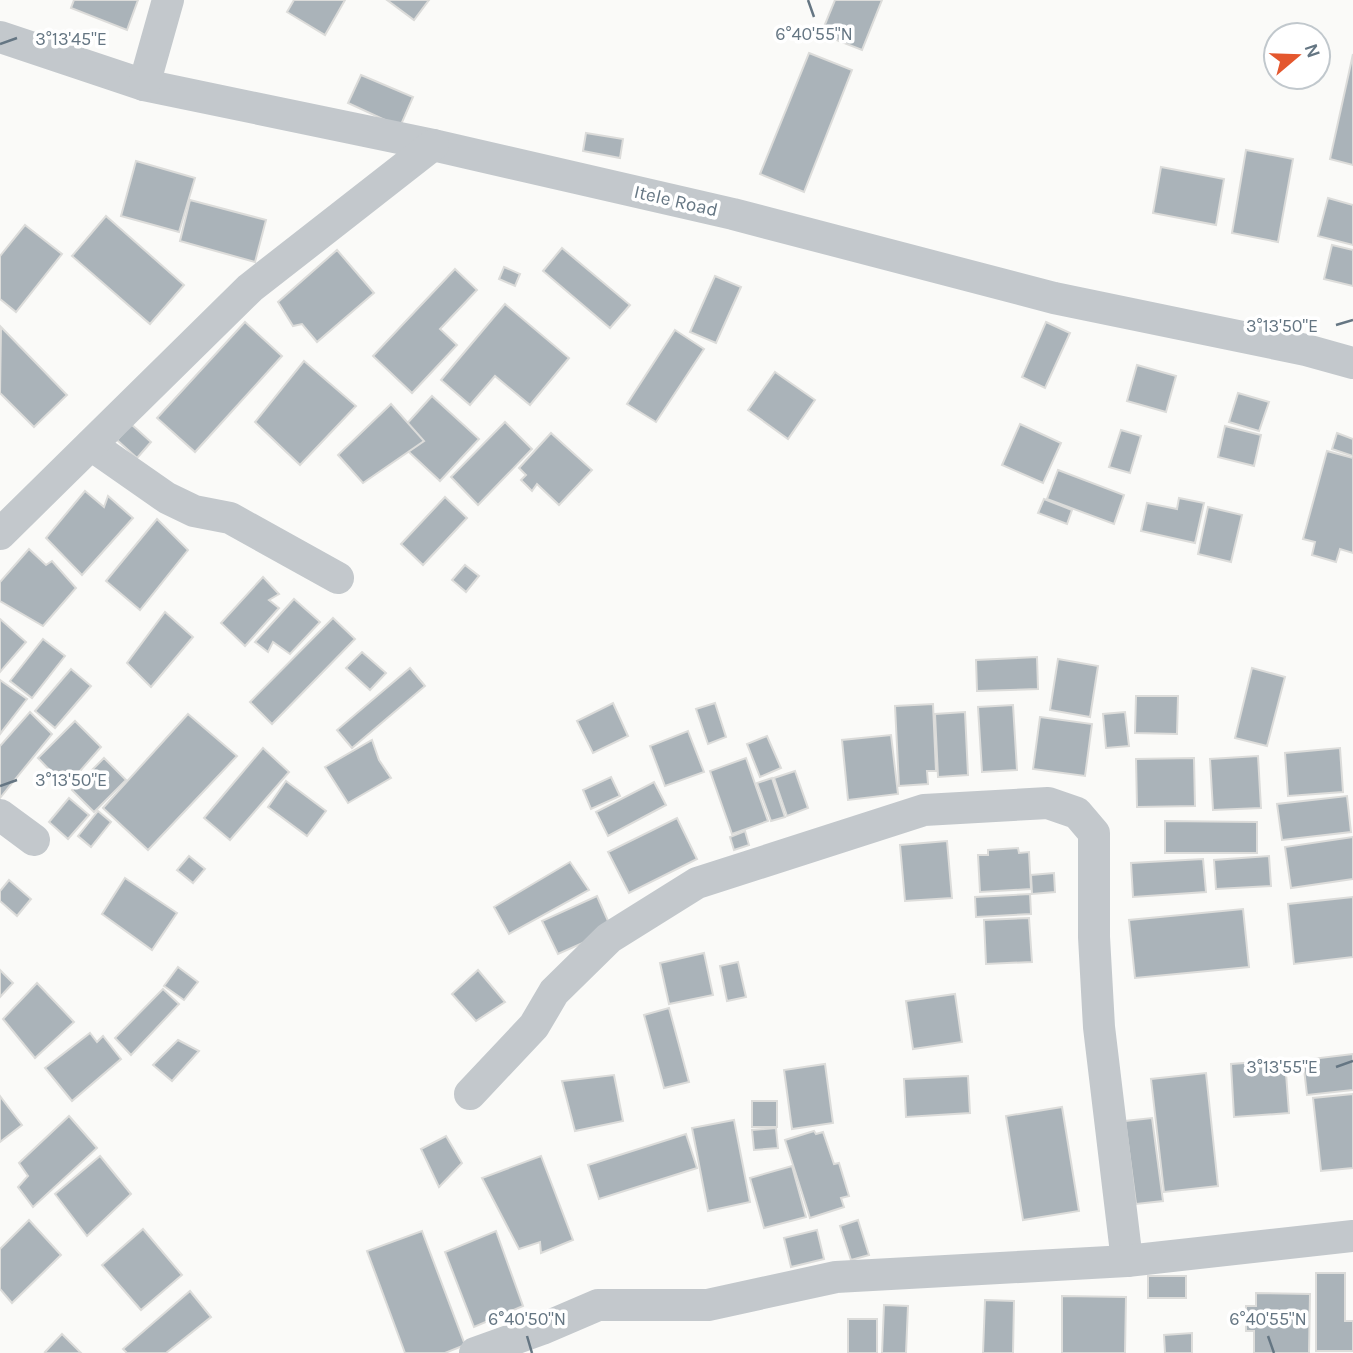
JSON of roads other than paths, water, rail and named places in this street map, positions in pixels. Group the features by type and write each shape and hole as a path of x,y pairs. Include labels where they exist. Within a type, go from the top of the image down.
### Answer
{"street":[{"path":"144,85 168,0"},
{"name":"Itele Road","path":"0,37 144,85 433,145 733,214 1054,298 1306,350 1353,363"},
{"path":"0,534 250,288 433,145"},
{"path":"91,445 167,498 194,511 230,518 338,578"},
{"path":"470,1094 534,1026 554,992 609,938 696,883 924,810 1048,803 1077,813 1094,833 1094,937 1099,1027 1127,1261"},
{"path":"0,815 34,840"},
{"path":"475,1353 598,1305 708,1306 836,1277 1127,1261 1353,1236"}]}
